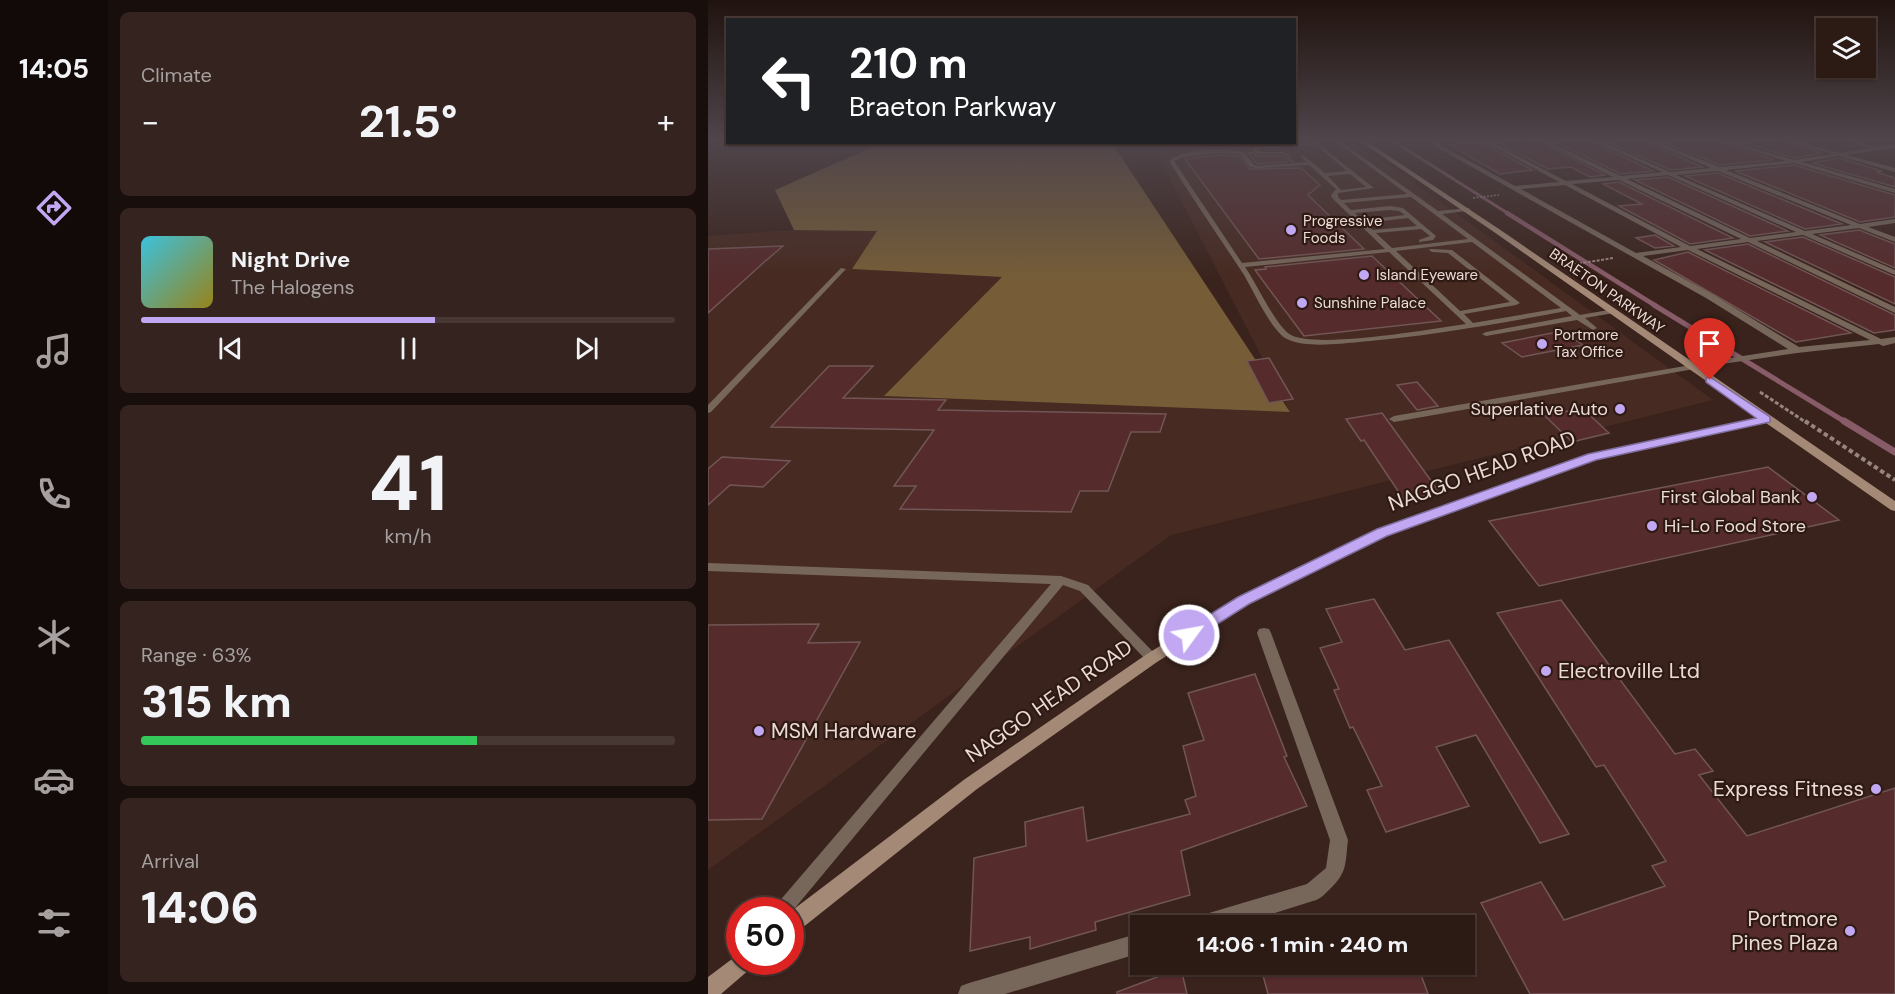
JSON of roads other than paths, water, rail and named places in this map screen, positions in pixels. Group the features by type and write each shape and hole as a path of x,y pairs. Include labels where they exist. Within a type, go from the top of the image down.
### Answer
{"main road":[{"name":"BRAETON PARKWAY","path":"1434,187 1614,311 1766,420 1895,507"},
{"name":"NAGGO HEAD ROAD","path":"804,914 971,784 1152,658 1244,600 1382,532 1593,457 1766,420"},
{"path":"708,991 726,975"}],"street":[{"path":"1515,188 1524,187"},
{"path":"1577,187 1689,248 1883,343"},
{"path":"1637,187 1895,310"},
{"path":"1698,187 1895,273"},
{"path":"1767,187 1895,240"},
{"path":"1515,188 1709,296 1797,350"},
{"path":"1635,255 1895,221"},
{"path":"1691,367 1784,351 1883,343 1895,340"},
{"path":"1236,915 1313,892 1335,872 1339,840 1264,633"},
{"path":"969,994 1130,946"}],"lane":[{"path":"1189,187 1288,337 1316,343 1355,341 1566,309"},
{"path":"1337,187 1339,189 1334,196 1359,222 1471,325"},
{"path":"1336,192 1371,189 1369,187"},
{"path":"1401,187 1593,328"},
{"path":"1340,202 1412,195"},
{"path":"1350,212 1396,208 1403,210 1433,236 1390,250"},
{"path":"1437,213 1467,209"},
{"path":"1359,222 1411,216"},
{"path":"1371,232 1422,226"},
{"path":"1240,265 1471,240"},
{"path":"1390,250 1442,249 1450,251 1516,303 1459,313"},
{"path":"708,410 843,269"},
{"path":"1486,334 1614,311"},
{"path":"1394,419 1691,367"},
{"path":"708,567 1061,580 1084,588 1152,658"},
{"path":"794,897 1061,580"}],"waterway":[{"path":"1467,187 1509,214"},
{"path":"1507,213 1656,306"},
{"path":"1654,305 1847,423"},
{"path":"1844,421 1895,452"}],"place":[{"name":"Progressive Foods","path":"1291,230"},
{"name":"Island Eyeware","path":"1364,275"},
{"name":"Sunshine Palace","path":"1302,303"},
{"name":"Portmore Tax Office","path":"1542,344"},
{"name":"Superlative Auto","path":"1620,409"},
{"name":"First Global Bank","path":"1812,497"},
{"name":"Hi-Lo Food Store","path":"1652,526"},
{"name":"Electroville Ltd","path":"1546,671"},
{"name":"MSM Hardware","path":"759,731"},
{"name":"Express Fitness","path":"1876,789"},
{"name":"Portmore Pines Plaza","path":"1850,931"}]}
